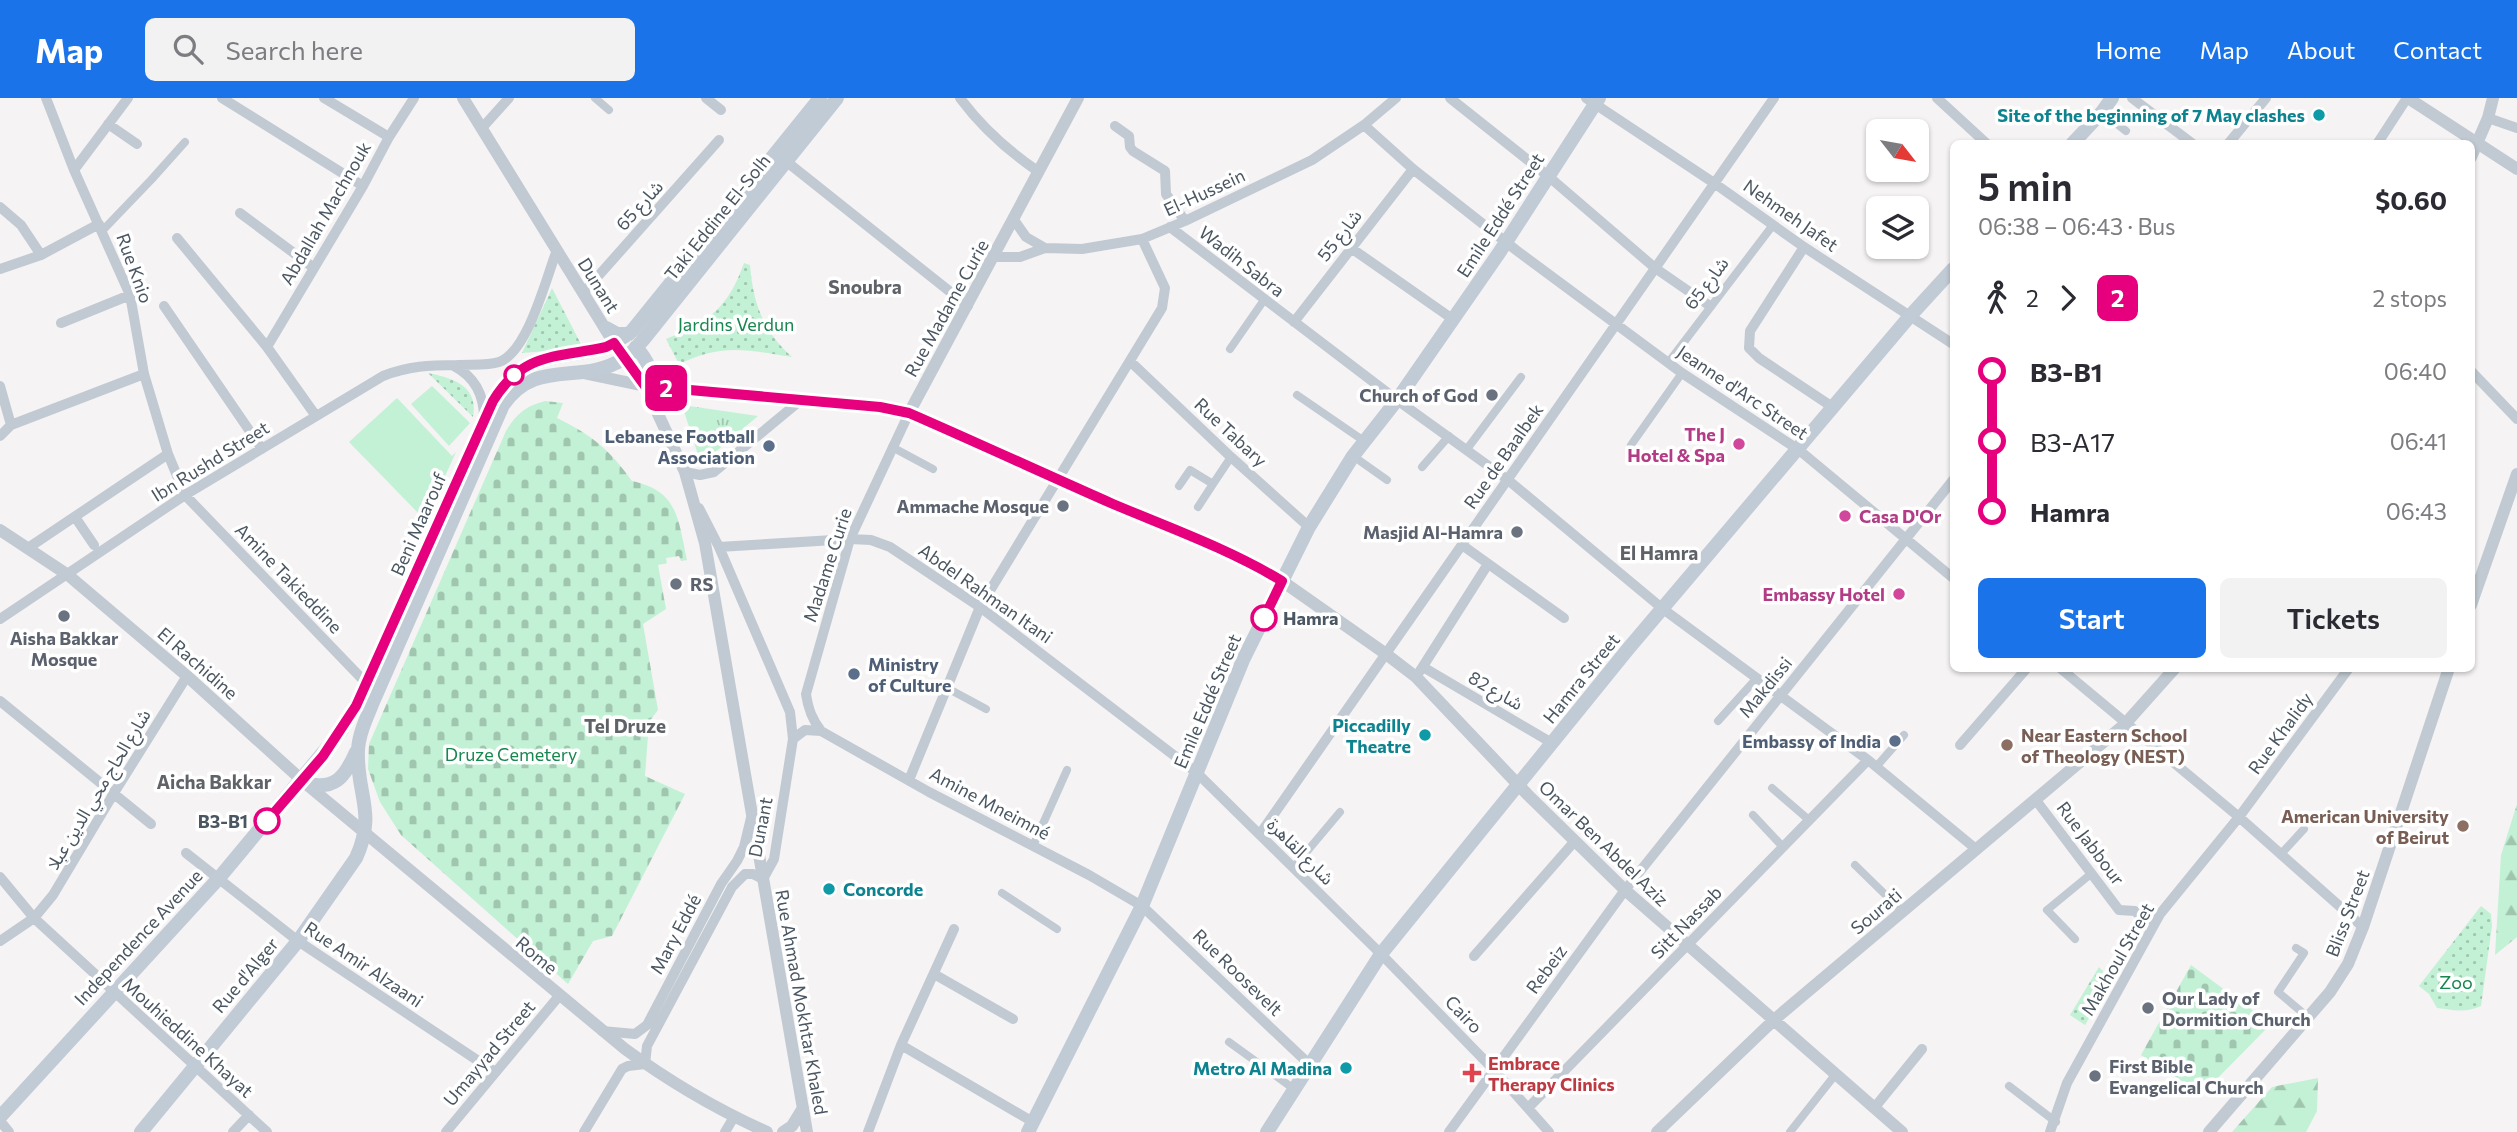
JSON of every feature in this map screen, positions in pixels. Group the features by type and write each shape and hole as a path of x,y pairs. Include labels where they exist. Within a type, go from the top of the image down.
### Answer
{"main road":[{"name":"Taki Eddine El-Solh","path":"625,358 656,304 820,98"},
{"name":"Taki Eddine El-Solh","path":"614,343 633,340 787,162 837,98"},
{"path":"2076,140 2112,98"},
{"name":"Emile Eddé Street","path":"1031,1127 1142,906 1243,660 1309,527 1353,456 1397,400 1506,243 1594,100"},
{"name":"Hamra Street","path":"1267,1132 1381,954 1662,609 1950,272"},
{"path":"606,328 633,340 650,369 651,378 645,386"},
{"name":"Beni Maarouf","path":"304,781 341,731 367,684 452,509 484,421 502,387 509,378 533,362 614,343"},
{"path":"304,781 327,785 338,780 347,771 452,509 497,416 514,390 537,378 583,373 625,358"},
{"path":"358,747 367,817 365,834"},
{"name":"Independence Avenue","path":"0,1119 304,781"},
{"name":"Rue d'Alger","path":"141,1132 298,942 351,867 365,834"}],"street":[{"name":"Rue Knio","path":"46,98 74,170 130,295 144,374 168,454 185,495"},
{"path":"74,170 128,98"},
{"path":"222,98 363,186"},
{"path":"324,98 389,137"},
{"name":"Abdallah Machnouk","path":"268,347 414,98"},
{"name":"Dunant","path":"463,98 614,343 645,386 685,472 707,555 763,879"},
{"path":"482,128 509,98"},
{"path":"595,98 609,110"},
{"path":"706,98 721,110"},
{"path":"961,98 998,141 1040,172"},
{"path":"968,108 975,98"},
{"path":"1045,248 1026,237 1014,220 1078,98"},
{"name":"El-Hussein","path":"994,257 1020,257 1045,248 1082,249 1142,239 1312,160 1364,125 1396,98"},
{"path":"1450,98 1548,176 1655,268 1710,306"},
{"path":"1937,98 1982,140"},
{"path":"2132,98 2188,140"},
{"path":"2231,140 2266,98"},
{"path":"2380,140 2408,98 2460,140"},
{"path":"2475,149 2493,98"},
{"name":"Nehmeh Jafet","path":"1594,100 1804,247 1950,342"},
{"name":"Rue de Baalbek","path":"1260,834 1616,325 1769,100"},
{"path":"2102,112 2126,131"},
{"path":"2488,118 2517,128"},
{"path":"108,124 137,144"},
{"name":"Jeanne d'Arc Street","path":"1364,125 1413,169 1506,243 1682,373 1799,450 1950,576"},
{"path":"1115,126 1129,136 1133,151 1165,171 1166,194 1185,221"},
{"name":"شارع 65","path":"584,292 719,140"},
{"path":"0,269 41,255 101,227 152,180 185,142"},
{"path":"2475,151 2517,169"},
{"path":"787,162 968,306"},
{"name":"شارع 55","path":"1294,322 1413,169"},
{"path":"0,207 21,225 41,255"},
{"path":"240,213 314,268"},
{"name":"Rue Madame Curie","path":"909,413 1014,220"},
{"name":"شارع 65","path":"1668,362 1773,225"},
{"name":"Wadih Sabra","path":"1170,227 1397,400 1508,480 1662,609 1872,764 1976,849"},
{"path":"177,238 268,347 316,416"},
{"path":"909,780 980,607 1157,319 1165,296 1162,280 1142,239"},
{"path":"1804,247 1750,331 1749,348 1759,358 1834,408"},
{"path":"1351,248 1454,320"},
{"name":"Ibn Rushd Street","path":"0,620 185,495 370,383 395,371 417,366 494,363 505,360 514,353 526,331 557,250"},
{"path":"61,323 130,295"},
{"path":"1230,349 1264,300"},
{"path":"164,306 262,449"},
{"name":"Rue Tabary","path":"1131,362 1309,527"},
{"path":"452,365 477,385 484,406 484,421"},
{"name":"Omar Ben Abdel Aziz","path":"583,373 645,386 880,407 909,413 1209,543 1282,581 1386,654 1419,672 1519,786 1574,842 1625,890 1902,1132"},
{"path":"1631,445 1682,373"},
{"path":"0,436 11,425 144,374"},
{"path":"2475,375 2517,419"},
{"path":"1467,449 1521,377"},
{"path":"0,386 11,425"},
{"path":"1297,395 1364,441"},
{"path":"685,472 700,475 714,472 801,400"},
{"name":"Madame Curie","path":"810,714 806,694 850,540 909,413"},
{"path":"1422,467 1449,436"},
{"path":"892,447 933,469"},
{"path":"27,548 168,454"},
{"path":"1353,456 1387,480"},
{"path":"1198,507 1231,457"},
{"path":"1179,486 1190,470 1213,484"},
{"path":"2475,593 2517,474"},
{"name":"Makdissi","path":"1625,890 1950,484"},
{"name":"Amine Takieddine","path":"185,495 367,684"},
{"name":"Dunant","path":"693,496 719,547 785,700 793,726 774,859 763,879"},
{"path":"75,517 94,545"},
{"name":"El Rachidine","path":"0,530 68,575 187,676 304,781"},
{"name":"Abdel Rahman Itani","path":"719,547 850,540 872,540 890,547 980,607 1197,773"},
{"path":"1462,545 1564,618"},
{"path":"1419,672 1488,564"},
{"name":"شارع 82","path":"1419,672 1552,743"},
{"path":"1959,746 2024,672"},
{"path":"2065,672 2239,817 2363,927"},
{"name":"Sourati","path":"1657,1132 1775,1019 2124,724 2171,672"},
{"name":"Rue Khalidy","path":"2239,817 2345,672"},
{"name":"Bliss Street","path":"2209,1132 2309,1018 2339,979 2363,927 2448,672"},
{"name":"شارع الحاج محي الدين عبلا","path":"0,941 34,918 58,889 187,676"},
{"path":"1718,721 1756,679"},
{"path":"947,688 986,709"},
{"path":"785,700 797,702 806,694"},
{"path":"0,701 152,824"},
{"name":"Amine Mneimné","path":"810,714 821,731 1142,906"},
{"path":"793,740 805,730 821,731"},
{"path":"1872,764 1904,736"},
{"name":"Sitt Nassab","path":"1529,1107 1809,820 1872,764"},
{"path":"1033,846 1067,770"},
{"name":"شارع القاهرة","path":"1197,773 1381,954"},
{"name":"Rome","path":"304,781 559,996 645,1064 734,1117 767,1132"},
{"path":"1772,789 1809,820"},
{"name":"Rue Jabbour","path":"2035,799 2119,909 2135,911 2152,928"},
{"path":"1293,868 1340,812"},
{"path":"1753,815 1783,847"},
{"name":"Mary Eddé","path":"602,1031 635,1034 647,1025 721,884 737,861 744,847 752,816"},
{"name":"Makhoul Street","path":"2053,1127 2067,1083 2152,928 2239,817"},
{"path":"2281,854 2304,829"},
{"path":"1474,957 1574,842"},
{"name":"Rue Amir Alzaani","path":"186,853 298,942 495,1072"},
{"path":"1855,865 1903,912"},
{"path":"2075,939 2046,910 2092,873"},
{"name":"Mary Eddé","path":"645,1064 647,1046 732,887 745,874 753,874 763,879"},
{"name":"Mouhieddine Khayat","path":"0,877 34,918 267,1132"},
{"name":"Rue Ahmad Mokhtar Khaled","path":"763,879 807,1132"},
{"name":"Rebeiz","path":"1448,1132 1625,890"},
{"path":"1002,893 1057,929"},
{"name":"Rue Roosevelt","path":"1142,906 1309,1064"},
{"path":"868,1132 901,1045 954,929"},
{"path":"2296,948 2304,953 2278,992 2309,1018"},
{"name":"Cairo","path":"1381,954 1529,1107 1549,1132"},
{"path":"934,974 1013,1020"},
{"name":"Umayyad Street","path":"446,1132 559,996"},
{"path":"1229,1042 1294,1089"},
{"path":"901,1045 1031,1127"},
{"path":"1875,1107 1922,1049"},
{"path":"584,1132 622,1069 645,1064"},
{"path":"1790,1132 1835,1075"},
{"path":"2009,1086 2053,1127"},
{"path":"783,1132 799,1118 803,1108"},
{"path":"233,1132 249,1115"},
{"path":"725,1132 734,1117"},
{"path":"0,1119 9,1132"}],"green space":[{"name":"Jardins Verdun","path":"744,263 750,265 761,316 774,337 792,357 735,350 709,353 679,364 666,339 694,326 716,311 731,291"},
{"path":"552,288 583,348 522,353"},
{"path":"428,373 462,385 472,398 473,417"},
{"path":"432,386 470,423 449,446 411,404"},
{"path":"397,398 452,456 456,452 425,520 349,442"},
{"name":"Druze Cemetery","path":"545,401 563,403 557,418 599,444 632,481 659,492 668,500 678,520 687,560 681,561 679,556 666,558 667,563 658,565 666,609 643,624 658,710 649,722 645,776 685,794 612,936 593,941 568,984 401,835 380,802 368,769 369,744 506,431 522,412"},
{"path":"682,405 758,416 701,464"},
{"path":"2517,804 2517,937 2495,955 2501,855"},
{"name":"Zoo","path":"2481,906 2491,914 2492,926 2481,1006 2465,1010 2437,1008 2429,994 2419,986"},
{"path":"2191,965 2271,1024 2202,1094 2141,1055"},
{"path":"2099,967 2111,980 2085,1025 2070,1015"},
{"path":"2318,1078 2317,1111 2306,1132 2232,1132 2272,1087"}],"bus line":[{"name":"2","path":"267,821 323,756 356,706 493,401 502,387 509,378 538,360 606,347 614,343 645,386 891,408 909,413 1143,517 1209,543 1267,572 1282,581 1264,618"}],"place":[{"name":"Site of the beginning of 7 May clashes","path":"2319,115"},
{"name":"Church of God","path":"1492,395"},
{"name":"The J Hotel & Spa","path":"1739,444"},
{"name":"Lebanese Football Association","path":"769,446"},
{"name":"Ammache Mosque","path":"1063,506"},
{"name":"Casa D'Or","path":"1845,516"},
{"name":"Masjid Al-Hamra","path":"1517,532"},
{"name":"RS","path":"676,584"},
{"name":"Embassy Hotel","path":"1899,594"},
{"name":"Aisha Bakkar Mosque","path":"64,616"},
{"name":"Hamra","path":"1264,618"},
{"name":"Ministry of Culture","path":"854,674"},
{"name":"Piccadilly Theatre","path":"1425,735"},
{"name":"Embassy of India","path":"1895,741"},
{"name":"Near Eastern School of Theology (NEST)","path":"2007,745"},
{"name":"B3-B1","path":"267,821"},
{"name":"American University of Beirut","path":"2463,826"},
{"name":"Concorde","path":"829,889"},
{"name":"Our Lady of Dormition Church","path":"2148,1008"},
{"name":"Metro Al Madina","path":"1346,1068"},
{"name":"Embrace Therapy Clinics","path":"1472,1073"},
{"name":"First Bible Evangelical Church","path":"2095,1076"}],"district":[{"name":"Snoubra","path":"865,286"},
{"name":"El Hamra","path":"1659,552"},
{"name":"Tel Druze","path":"625,725"},
{"name":"Aicha Bakkar","path":"214,781"}]}
